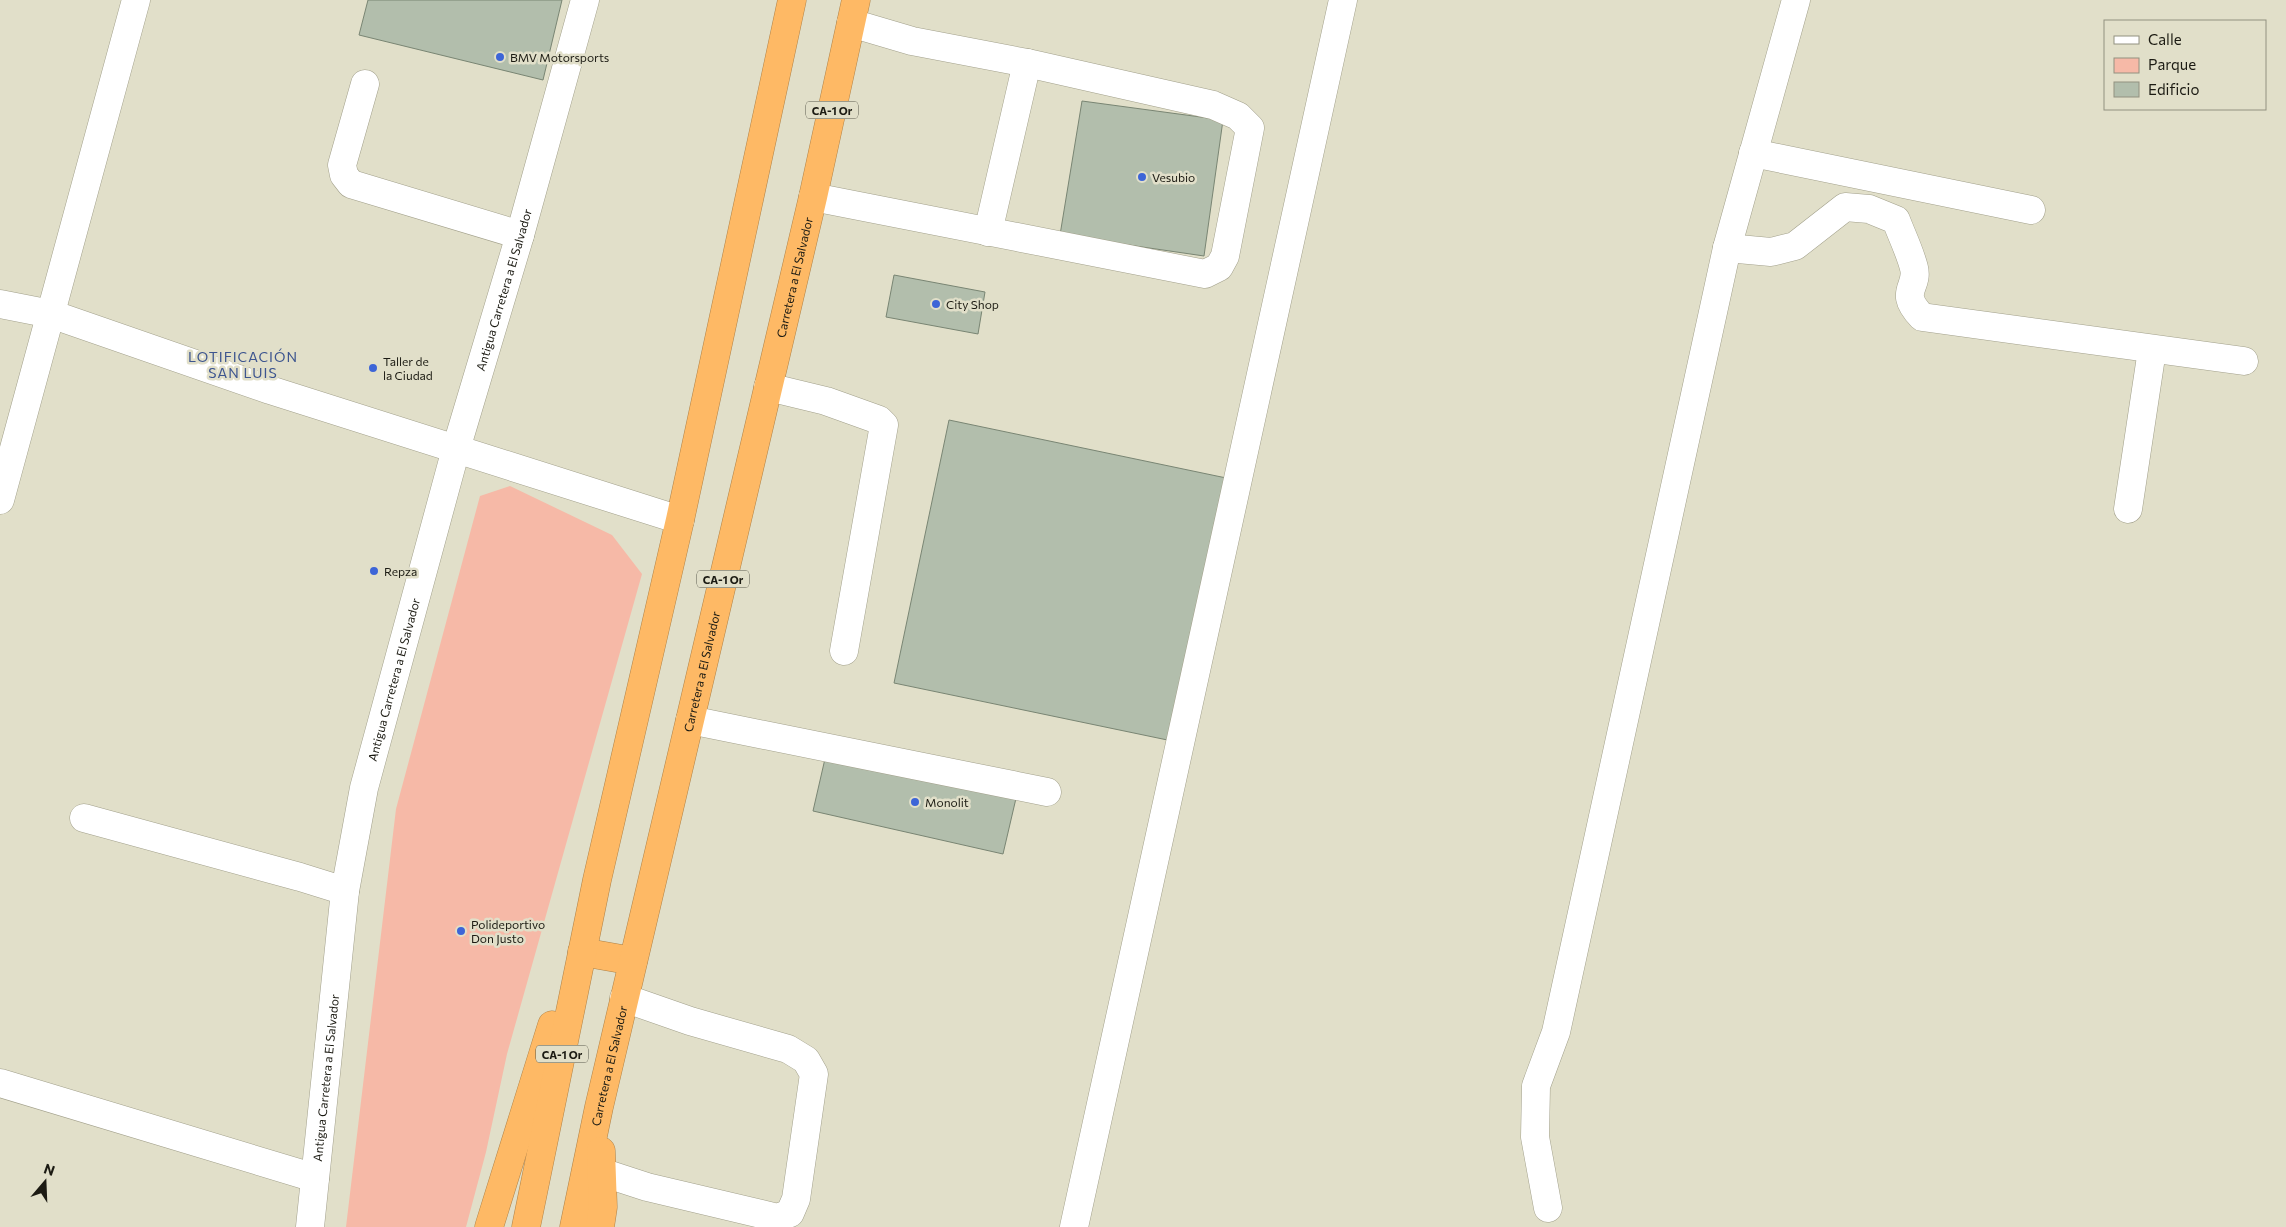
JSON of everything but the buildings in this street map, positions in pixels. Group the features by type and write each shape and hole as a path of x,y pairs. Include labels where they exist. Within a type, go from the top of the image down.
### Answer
{"highway":[{"name":"CA-1 Or","path":"526,1227 597,880 680,520 792,0"},
{"name":"Carretera a El Salvador","path":"574,1227 624,998 813,197 853,12"},
{"path":"488,1227 597,880"},
{"path":"582,952 633,961"},
{"path":"599,1107 603,1207 600,1227"}],"street":[{"path":"0,500 136,0"},
{"name":"Antigua Carretera a El Salvador","path":"310,1227 345,891 364,788 456,449 520,235 586,0"},
{"path":"1074,1227 1342,0"},
{"path":"1548,1208 1535,1138 1536,1086 1556,1032 1727,248 1796,0"},
{"path":"813,197 1205,274 1219,267 1225,256 1250,128 1238,116 1213,105 1026,63 912,41 853,12"},
{"path":"988,232 1026,63"},
{"path":"364,84 342,166 344,175 351,184 520,235"},
{"path":"1753,153 2032,210"},
{"path":"1727,248 1772,252 1794,246 1845,207 1869,209 1896,220 1915,270 1908,296 1914,309 1922,317 2152,350 2244,361"},
{"path":"0,304 51,314 270,390 680,520"},
{"path":"2128,509 2152,350"},
{"path":"768,387 826,401 878,420 884,425 844,651"},
{"path":"690,720 1048,792"},
{"path":"84,818 300,876 345,891"},
{"path":"601,1172 647,1187 778,1218 790,1214 796,1199 814,1074 806,1060 788,1049 690,1021 624,998"},
{"path":"0,1082 315,1178"}],"green space":[{"name":"Polideportivo Don Justo","path":"510,486 612,535 642,574 507,1054 486,1152 466,1227 346,1227 396,809 480,496"}],"place":[{"name":"BMV Motorsports","path":"500,57"},
{"name":"Vesubio","path":"1142,177"},
{"name":"City Shop","path":"936,304"},
{"name":"Taller de la Ciudad","path":"373,368"},
{"name":"Repza","path":"374,571"},
{"name":"Monolit","path":"915,802"},
{"name":"Polideportivo Don Justo","path":"461,931"}],"district":[{"name":"LOTIFICACIÓN SAN LUIS","path":"243,364"}]}
